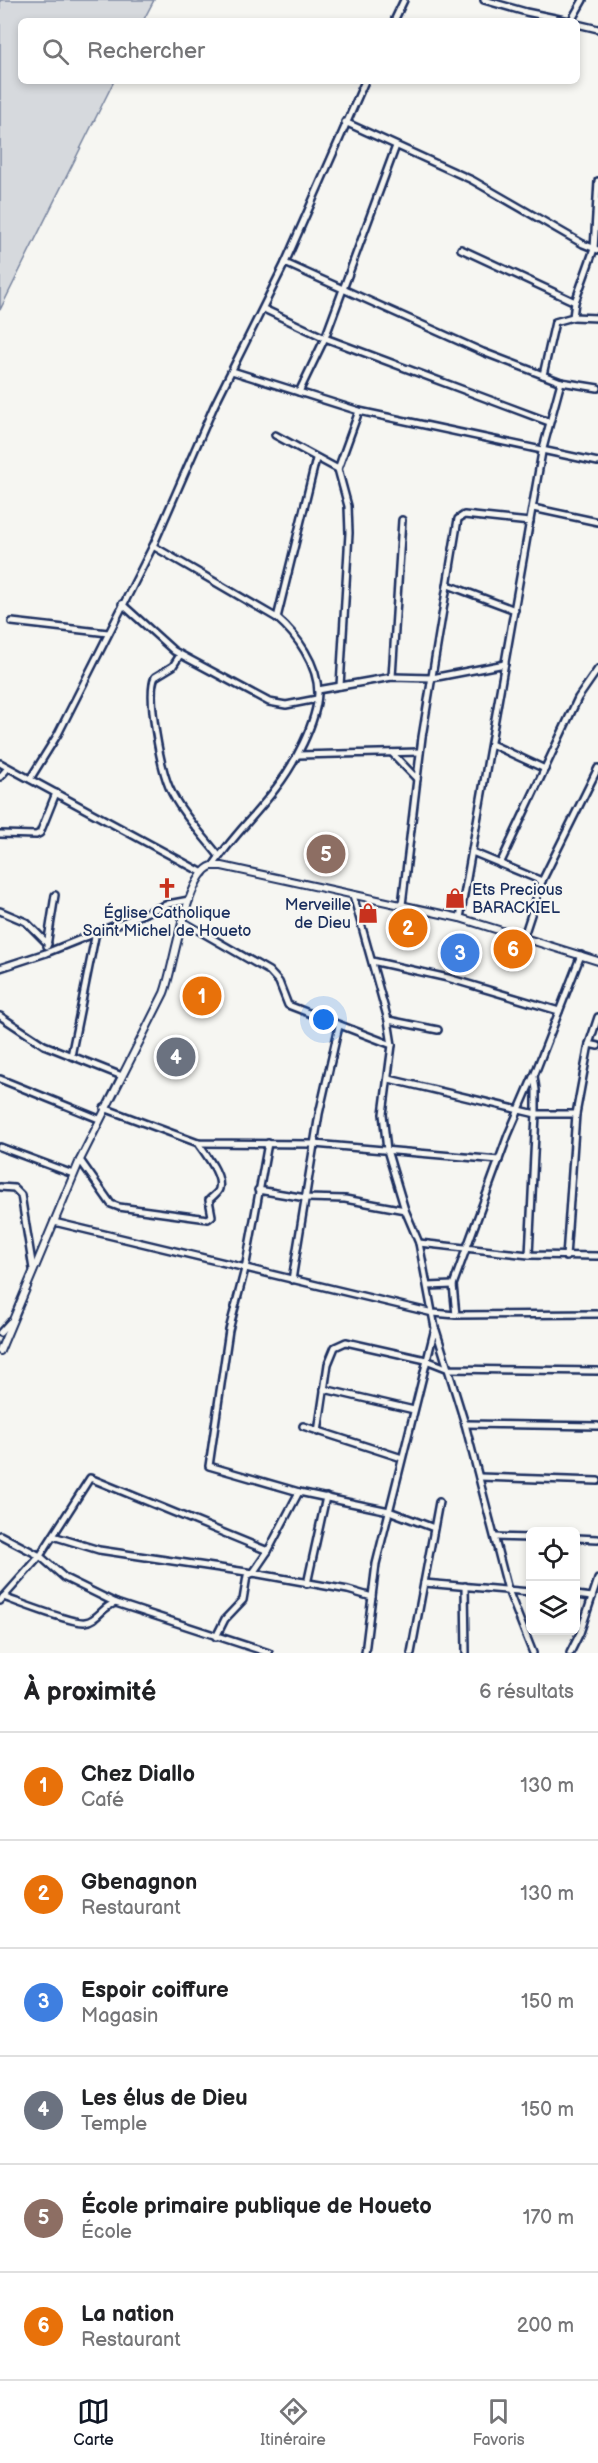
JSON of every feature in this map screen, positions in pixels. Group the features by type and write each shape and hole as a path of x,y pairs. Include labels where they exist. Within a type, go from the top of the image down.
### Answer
{"street":[{"path":"395,18 404,0"},
{"path":"484,0 504,3 526,12 555,18"},
{"path":"572,18 583,0"},
{"path":"580,25 598,29"},
{"path":"30,779 58,734 153,546 214,406 285,263 364,84"},
{"path":"345,122 472,180 596,249"},
{"path":"299,392 325,338 396,146"},
{"path":"573,317 575,302 596,249 598,181"},
{"path":"461,249 575,302"},
{"path":"285,263 483,352 561,382 598,388"},
{"path":"264,309 325,338 549,422"},
{"path":"543,375 555,322 573,317 598,318"},
{"path":"232,371 359,411 542,452 598,462"},
{"path":"460,918 542,452 561,382"},
{"path":"340,686 350,533 348,506 338,469 359,411"},
{"path":"274,435 338,469"},
{"path":"277,618 316,459"},
{"path":"533,508 598,522"},
{"path":"402,905 420,752 460,516 464,514 530,522"},
{"path":"392,677 402,520"},
{"path":"0,1351 10,1322 73,1174 170,977 189,900 203,873 213,866 276,789 298,755 317,699 318,690 309,661 299,641 289,628 277,618 153,546"},
{"path":"448,585 515,610"},
{"path":"122,604 180,655 276,705 317,699"},
{"path":"12,622 108,633"},
{"path":"180,655 173,666 153,680 151,703 169,786 178,803 219,856"},
{"path":"318,690 392,677 432,678 505,664"},
{"path":"500,864 578,698 598,669"},
{"path":"491,744 545,769"},
{"path":"298,755 420,752"},
{"path":"392,753 417,779"},
{"path":"0,763 203,873"},
{"path":"0,777 8,768"},
{"path":"523,939 542,881 598,768"},
{"path":"0,834 36,835 40,833 56,793"},
{"path":"472,852 542,881"},
{"path":"213,866 222,866 460,918 598,961"},
{"path":"46,953 55,895"},
{"path":"353,895 388,1020 392,1044 383,1114 387,1150 405,1210 419,1243 435,1328 465,1424 508,1590 533,1653"},
{"path":"0,968 46,953 168,904 189,900"},
{"path":"0,911 26,922 48,944"},
{"path":"182,921 269,971 279,982 288,1005 392,1044"},
{"path":"71,1056 96,932"},
{"path":"456,1315 453,1285 499,1160 580,955"},
{"path":"372,961 448,978 559,1011"},
{"path":"0,1016 44,1045 122,1076"},
{"path":"566,1257 576,1114 589,1044 598,1017"},
{"path":"388,1020 438,1030"},
{"path":"292,1280 314,1144 339,1026"},
{"path":"589,1044 598,1046"},
{"path":"529,1255 536,1114 534,1076"},
{"path":"0,1079 99,1119"},
{"path":"389,1080 518,1111 536,1114 576,1114"},
{"path":"104,1108 198,1143 314,1144 499,1160"},
{"path":"80,1160 111,1204 208,1219 212,1216 209,1200 218,1192 219,1182 215,1170 198,1143"},
{"path":"268,1143 245,1269 229,1330 209,1466 299,1492 389,1511 434,1528"},
{"path":"0,1147 73,1174"},
{"path":"0,1187 14,1188 21,1195 33,1269"},
{"path":"258,1190 306,1198 345,1199 405,1210"},
{"path":"54,1222 433,1313 456,1315 598,1314"},
{"path":"419,1243 529,1255 598,1256"},
{"path":"428,1286 453,1285"},
{"path":"0,1333 10,1322"},
{"path":"365,1653 376,1564 435,1328"},
{"path":"318,1432 328,1364 334,1347 346,1342 426,1360 449,1369 598,1371"},
{"path":"324,1389 414,1410"},
{"path":"465,1424 598,1426"},
{"path":"303,1426 402,1458"},
{"path":"478,1477 598,1481"},
{"path":"116,1603 111,1604 92,1620 78,1622 2,1599 40,1556 90,1478 268,1551"},
{"path":"216,1637 225,1620 243,1600 247,1576 253,1574 268,1551 299,1492"},
{"path":"307,1584 326,1497"},
{"path":"411,1653 439,1502"},
{"path":"0,1535 40,1556 65,1578 116,1603 269,1653"},
{"path":"53,1536 99,1550 348,1590 372,1597"},
{"path":"495,1537 526,1538"},
{"path":"580,1538 598,1539"},
{"path":"570,1653 580,1633 598,1579"},
{"path":"424,1583 526,1592"},
{"path":"465,1586 466,1653"},
{"path":"580,1596 592,1597"}],"shaded area":[{"path":"0,0 154,0 145,18 18,18 18,84 113,84 0,310"}],"place":[{"name":"École primaire publique de Houeto","path":"326,854"},
{"name":"Église Catholique Saint Michel de Houeto","path":"167,888"},
{"name":"Ets Precious BARACKIEL","path":"455,898"},
{"name":"Merveille de Dieu","path":"368,913"},
{"name":"Gbenagnon","path":"408,928"},
{"name":"La nation","path":"513,949"},
{"name":"Espoir coiffure","path":"460,953"},
{"name":"Chez Diallo","path":"202,996"},
{"name":"Les élus de Dieu","path":"176,1057"}]}
